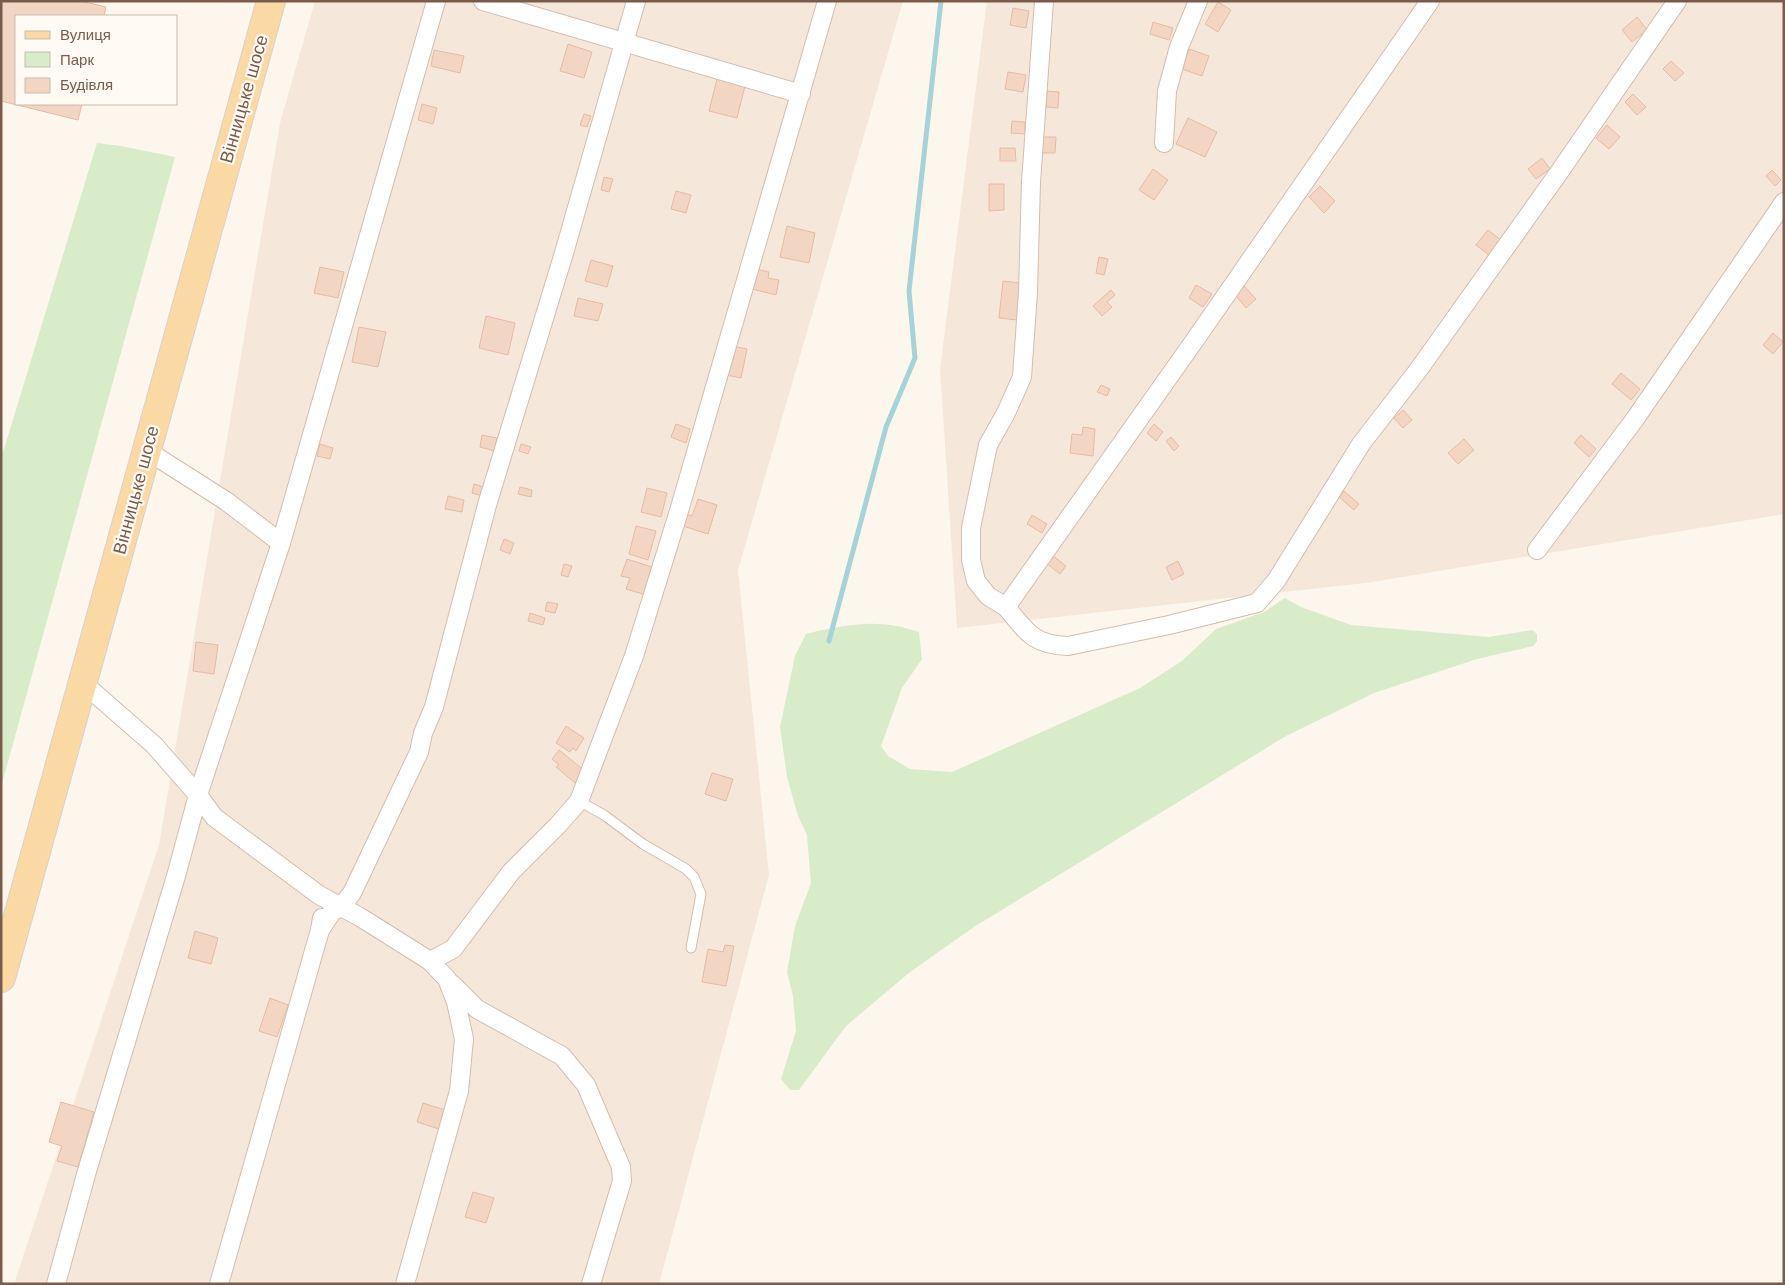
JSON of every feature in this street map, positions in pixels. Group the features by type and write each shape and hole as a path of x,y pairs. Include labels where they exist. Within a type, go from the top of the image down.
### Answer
{"main road":[{"name":"Вінницьке шосе","path":"1,978 271,1"}],"street":[{"path":"56,1284 198,795 282,544 436,1"},
{"path":"483,1 801,94"},
{"path":"320,930 332,912 341,907 352,893 419,752 423,733 434,706 487,505 564,253 636,1"},
{"path":"430,961 453,949 511,872 579,801 634,656 679,511 827,1"},
{"path":"1044,1 1031,182 1028,292 1022,377 1006,413 988,445 972,528 972,560 976,580 988,596 1006,607 1022,627 1037,641 1050,646 1068,646 1169,625 1256,603 1276,581 1361,444 1419,369 1560,171 1677,1"},
{"path":"1164,143 1167,91 1179,47 1198,1"},
{"path":"1006,607 1197,337 1430,1"},
{"path":"1537,550 1635,420 1784,202"},
{"path":"146,450 226,501 282,544"},
{"path":"82,683 154,745 198,795 214,817 319,895 430,961 477,1009 562,1056 586,1086 621,1167 622,1181 591,1284"},
{"path":"219,1284 320,930 322,912 319,895"},
{"path":"405,1284 459,1091 464,1039 456,1002 447,979"}],"lane":[{"path":"579,801 643,844 686,869 694,877 701,894 691,948"}],"shaded area":[{"path":"315,1 903,1 738,570 769,875 659,1284 14,1284 159,845 280,123"},
{"path":"987,1 1784,1 1784,514 1366,583 957,628 940,369"}],"green space":[{"path":"97,143 175,157 1,787 1,459"},
{"path":"1285,598 1301,607 1351,625 1489,637 1532,630 1537,634 1537,641 1533,646 1477,659 1374,693 1286,736 974,927 910,972 846,1026 799,1090 790,1090 781,1079 796,1031 793,996 787,972 795,926 811,883 807,835 798,816 787,777 780,727 795,656 806,634 862,624 885,624 919,632 922,659 902,688 881,746 888,756 910,769 952,772 1140,688 1182,661 1216,629 1264,612"}],"building":[{"path":"1,1 81,1 106,7 104,15 15,15 15,104 1,101"},
{"path":"1218,2 1231,10 1218,32 1205,24"},
{"path":"1013,8 1029,11 1026,28 1010,25"},
{"path":"1637,17 1647,30 1632,42 1622,30"},
{"path":"1153,22 1173,28 1169,40 1150,34"},
{"path":"568,44 592,52 584,78 560,71"},
{"path":"1189,49 1209,56 1202,76 1182,69"},
{"path":"434,50 464,56 460,73 431,66"},
{"path":"1671,61 1684,73 1675,81 1663,69"},
{"path":"1008,72 1026,75 1023,92 1005,89"},
{"path":"717,79 745,86 737,118 709,111"},
{"path":"1047,91 1059,92 1058,108 1046,107"},
{"path":"1633,94 1646,107 1637,115 1625,102"},
{"path":"422,104 437,108 433,124 418,120"},
{"path":"17,105 82,105 78,120"},
{"path":"584,114 591,116 587,127 580,125"},
{"path":"1188,118 1217,132 1205,157 1176,144"},
{"path":"1012,121 1025,122 1025,134 1011,133"},
{"path":"1607,125 1620,137 1609,149 1596,138"},
{"path":"1041,137 1056,137 1055,153 1041,153"},
{"path":"1000,148 1015,148 1016,161 1000,161"},
{"path":"1542,158 1550,169 1536,179 1528,169"},
{"path":"1153,169 1168,180 1154,200 1139,190"},
{"path":"1772,170 1781,180 1775,186 1766,176"},
{"path":"604,177 613,179 609,192 601,190"},
{"path":"989,184 1004,184 1004,210 989,211"},
{"path":"1320,186 1335,201 1324,213 1309,197"},
{"path":"676,191 691,195 686,213 671,209"},
{"path":"787,226 815,233 809,263 780,257"},
{"path":"1488,230 1501,240 1489,255 1476,245"},
{"path":"1099,257 1108,259 1104,275 1096,273"},
{"path":"591,260 613,266 607,287 585,281"},
{"path":"320,267 344,272 338,298 314,293"},
{"path":"756,269 769,272 768,278 779,280 776,295 752,289"},
{"path":"1003,281 1020,283 1017,320 999,318"},
{"path":"1196,285 1212,294 1203,307 1189,298"},
{"path":"1243,285 1256,299 1246,308 1234,293"},
{"path":"1111,290 1115,295 1107,302 1112,307 1102,316 1093,306"},
{"path":"578,298 603,304 598,321 574,316"},
{"path":"486,316 515,323 508,355 479,348"},
{"path":"359,327 386,332 378,367 352,362"},
{"path":"1773,333 1783,342 1773,354 1763,345"},
{"path":"732,346 747,349 741,378 726,375"},
{"path":"1621,373 1640,389 1631,400 1612,384"},
{"path":"1101,385 1110,389 1107,396 1097,392"},
{"path":"1403,410 1412,420 1403,428 1394,418"},
{"path":"676,424 690,429 686,443 671,437"},
{"path":"1154,424 1163,432 1156,441 1147,433"},
{"path":"1083,427 1095,429 1093,456 1070,453 1072,434 1082,435"},
{"path":"482,435 497,438 494,451 480,447"},
{"path":"1581,435 1596,449 1589,457 1574,443"},
{"path":"1171,437 1179,446 1174,451 1166,441"},
{"path":"1464,439 1474,450 1458,464 1448,453"},
{"path":"320,444 333,448 330,459 317,456"},
{"path":"521,444 531,447 528,454 519,451"},
{"path":"474,484 484,487 482,496 472,493"},
{"path":"520,487 532,490 531,497 518,494"},
{"path":"647,488 667,493 661,517 641,512"},
{"path":"1344,491 1359,504 1354,510 1339,497"},
{"path":"448,496 464,500 462,512 445,509"},
{"path":"698,499 717,505 708,534 683,526 685,514 692,516"},
{"path":"1032,515 1047,524 1042,533 1027,524"},
{"path":"636,526 656,531 648,560 629,554"},
{"path":"504,539 514,543 510,554 500,550"},
{"path":"1052,555 1066,566 1060,574 1046,563"},
{"path":"627,559 655,568 646,595 626,589 630,578 621,576"},
{"path":"1178,561 1184,574 1172,580 1166,567"},
{"path":"564,564 572,566 568,577 561,575"},
{"path":"547,602 558,604 555,613 545,611"},
{"path":"530,613 545,618 543,625 528,621"},
{"path":"196,642 218,645 214,674 193,671"},
{"path":"566,726 584,738 576,751 573,748 570,752 556,743"},
{"path":"559,750 585,771 575,783 556,767 559,765 552,759"},
{"path":"712,773 733,779 726,801 705,794"},
{"path":"195,931 218,938 211,964 188,958"},
{"path":"725,945 734,946 726,986 702,982 708,949 723,952"},
{"path":"270,998 288,1005 277,1037 259,1031"},
{"path":"61,1102 94,1112 78,1167 57,1161 62,1146 49,1142"},
{"path":"423,1103 445,1110 439,1129 417,1122"},
{"path":"473,1192 494,1198 486,1223 465,1217"}],"waterway":[{"path":"829,641 886,427 915,358 909,291 941,1"}]}
